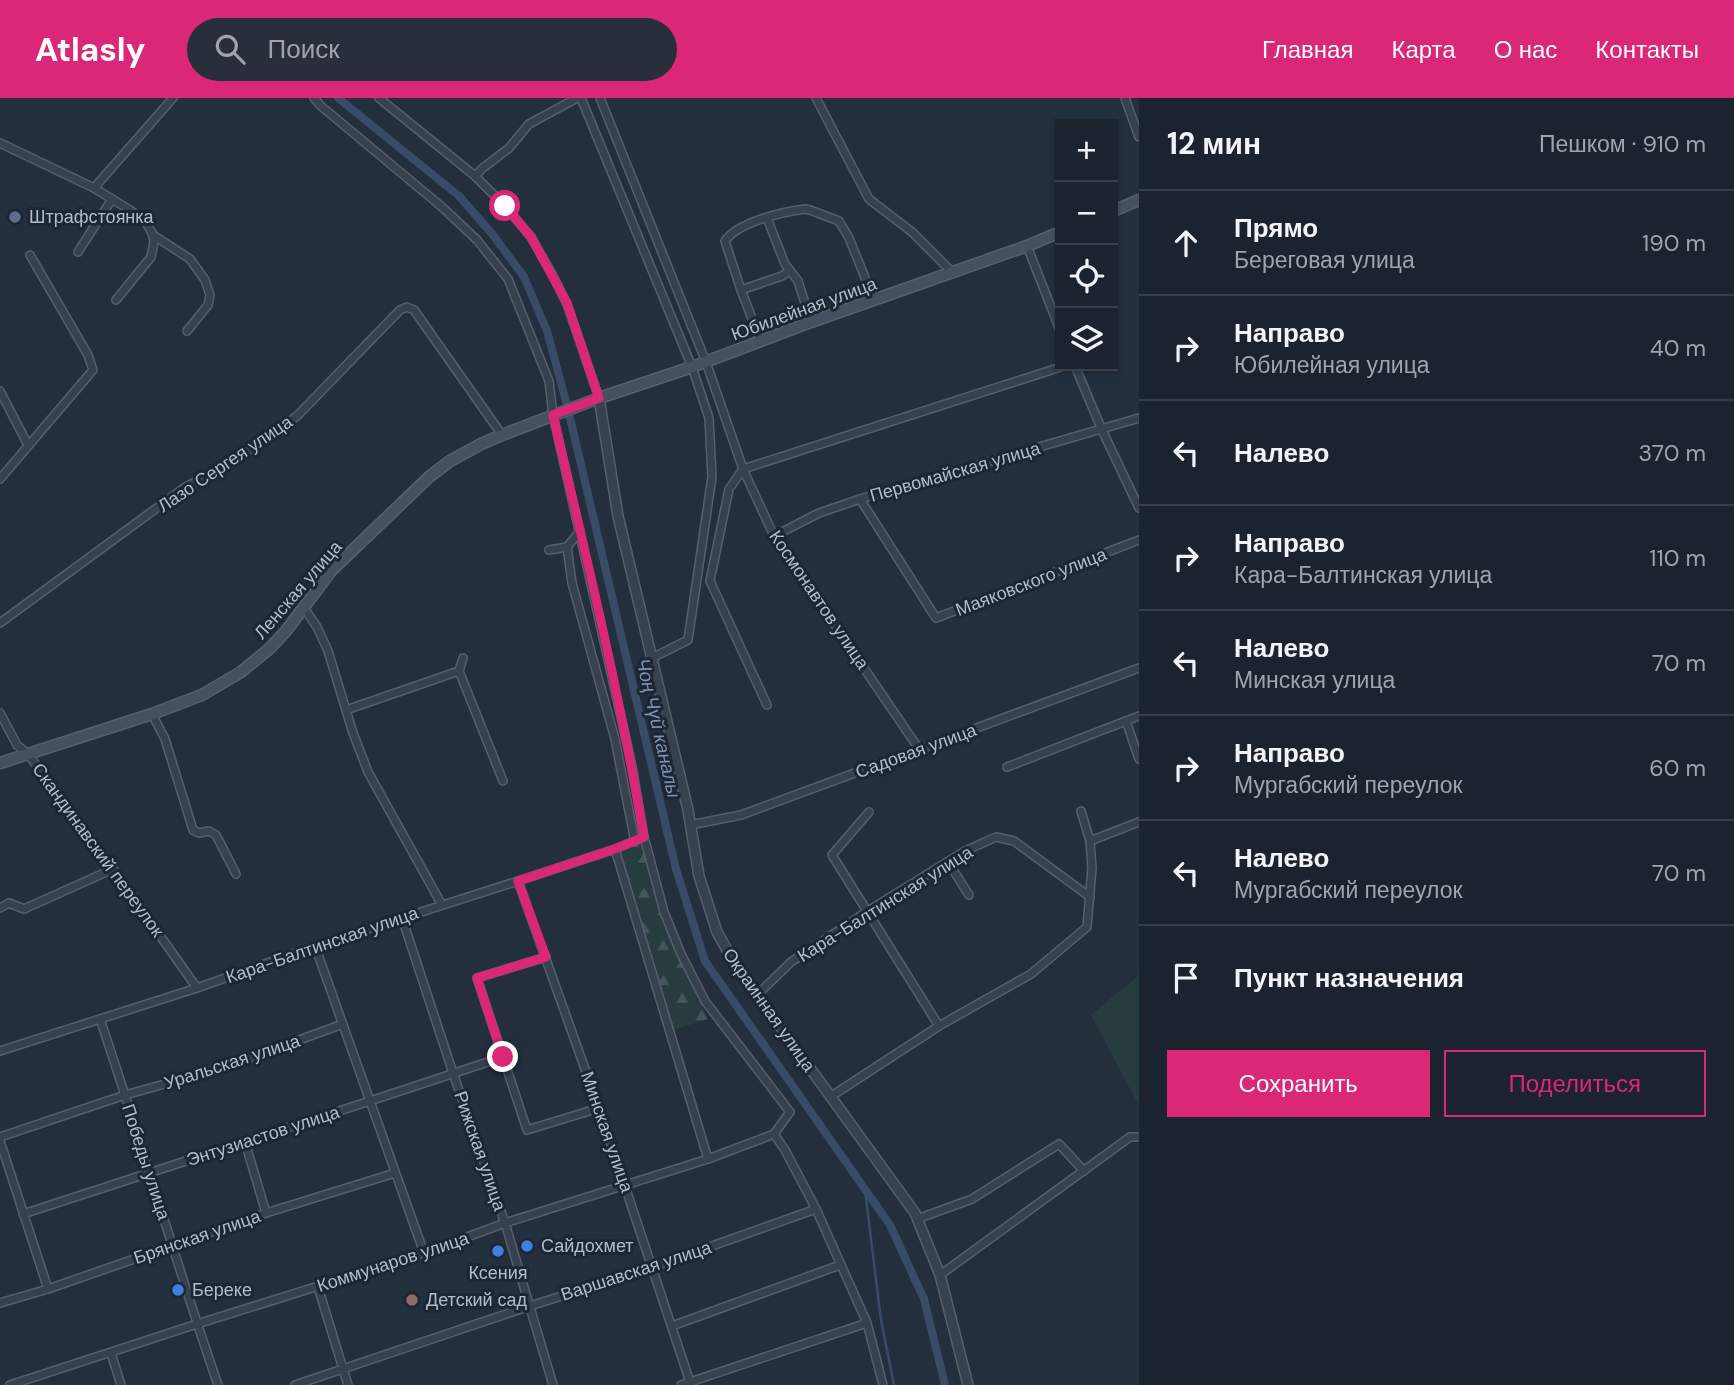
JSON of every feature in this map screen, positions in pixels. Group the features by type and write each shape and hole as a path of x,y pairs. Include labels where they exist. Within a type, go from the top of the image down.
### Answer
{"main road":[{"path":"1118,209 1139,200"},
{"name":"Юбилейная улица","path":"556,414 1055,234"},
{"name":"Ленская улица","path":"0,763 152,714 202,695 241,672 268,649 304,608 331,571 429,477 450,461 502,435 556,414"}],"street":[{"path":"94,188 173,98"},
{"path":"314,98 451,215 477,240 508,279 549,381 632,766 644,837 664,912 681,954 705,1001 790,1112 774,1134 816,1209 867,1323 883,1385"},
{"path":"379,98 475,176 531,237 567,303 597,399"},
{"path":"475,176 509,148 529,124 579,98 692,367 709,418 712,477 688,640 652,658"},
{"name":"Космонавтов улица","path":"600,98 706,362 743,469 774,536 919,749"},
{"path":"816,98 869,199 912,232 953,273"},
{"path":"1125,98 1139,137"},
{"path":"0,143 94,188 147,224 154,242 151,257 116,300"},
{"path":"78,252 112,199"},
{"path":"761,342 725,241 730,233 767,218 805,209 839,221 849,238 874,300"},
{"path":"767,218 785,264 799,281 811,322"},
{"path":"153,234 190,258 205,280 210,295 208,305 187,331"},
{"path":"1027,246 1055,317"},
{"path":"0,479 93,370 88,355 30,255"},
{"path":"741,290 789,271"},
{"name":"Лазо Сергея улица","path":"0,623 184,488 237,459 297,416 400,310 407,307 414,310 502,435"},
{"path":"767,705 710,581 729,489 743,469 1055,369"},
{"path":"1076,371 1139,508"},
{"path":"0,391 28,445"},
{"name":"Окраинная улица","path":"597,399 618,516 690,825 699,876 717,932 736,966 915,1213 940,1275 968,1385"},
{"name":"Первомайская улица","path":"774,536 819,513 860,499 1139,418"},
{"name":"Маяковского улица","path":"860,499 936,618 1139,540"},
{"path":"549,550 567,547 580,531"},
{"path":"567,547 572,583 615,738 635,842"},
{"path":"304,608 328,651 368,772 442,905"},
{"path":"463,658 459,671 503,781"},
{"name":"Садовая улица","path":"690,825 741,815 1139,668"},
{"path":"346,710 459,671"},
{"name":"Скандинавский переулок","path":"0,713 17,745 29,754 197,988"},
{"path":"152,714 165,740 193,830 199,833 209,831 216,835 236,874"},
{"path":"1007,766 1139,716"},
{"path":"1126,721 1139,759"},
{"path":"830,1097 939,1026 1031,974 1087,927 1092,868 1090,841 1081,811"},
{"path":"869,812 832,855 939,1026"},
{"path":"1090,841 1139,822"},
{"name":"Кара-Балтинская улица","path":"0,1051 197,988 644,837"},
{"name":"Кара-Балтинская улица","path":"757,995 791,962 868,911 965,851 996,837 1014,841 1090,897"},
{"path":"615,849 708,1159"},
{"path":"948,862 969,895"},
{"path":"0,908 9,903 24,909 113,869"},
{"name":"Минская улица","path":"518,881 599,1108 690,1383"},
{"name":"Рижская улица","path":"402,918 505,1223 553,1385"},
{"path":"315,946 424,1253"},
{"path":"546,957 477,978 527,1130 599,1108"},
{"name":"Победы улица","path":"100,1019 218,1385"},
{"name":"Уральская улица","path":"0,1139 125,1095 222,1068 343,1024"},
{"name":"Энтузиастов улица","path":"23,1214 503,1057"},
{"name":"Коммунаров улица","path":"9,1385 424,1253 505,1223 708,1159 774,1134"},
{"path":"940,1275 1130,1137 1139,1137"},
{"path":"0,1139 48,1289"},
{"path":"244,1142 266,1213"},
{"path":"917,1219 972,1199 1059,1144 1084,1171"},
{"name":"Брянская улица","path":"0,1303 395,1172"},
{"name":"Варшавская улица","path":"295,1385 653,1267 816,1209"},
{"path":"672,1326 840,1265"},
{"path":"318,1287 348,1385"},
{"path":"681,1385 867,1323"},
{"path":"111,1353 121,1385"}],"green space":[{"path":"641,844 660,914 708,1019 673,1030 620,852"},
{"path":"1139,975 1139,1104 1138,1104 1091,1015"}],"waterway":[{"name":"Чоң Чүй каналы","path":"338,98 459,196 493,235 524,277 547,331 567,405 676,869 705,961 890,1225 924,1299 945,1385"},
{"path":"865,1190 881,1320 894,1385"}],"place":[{"name":"Штрафстоянка","path":"15,217"},
{"name":"Сайдохмет","path":"527,1246"},
{"name":"Ксения","path":"498,1251"},
{"name":"Береке","path":"178,1290"},
{"name":"Детский сад","path":"412,1300"}],"route":[{"path":"503,1057 477,978 546,957 518,881 644,837 632,766 553,415 599,398 567,303 531,237 505,206"}]}
